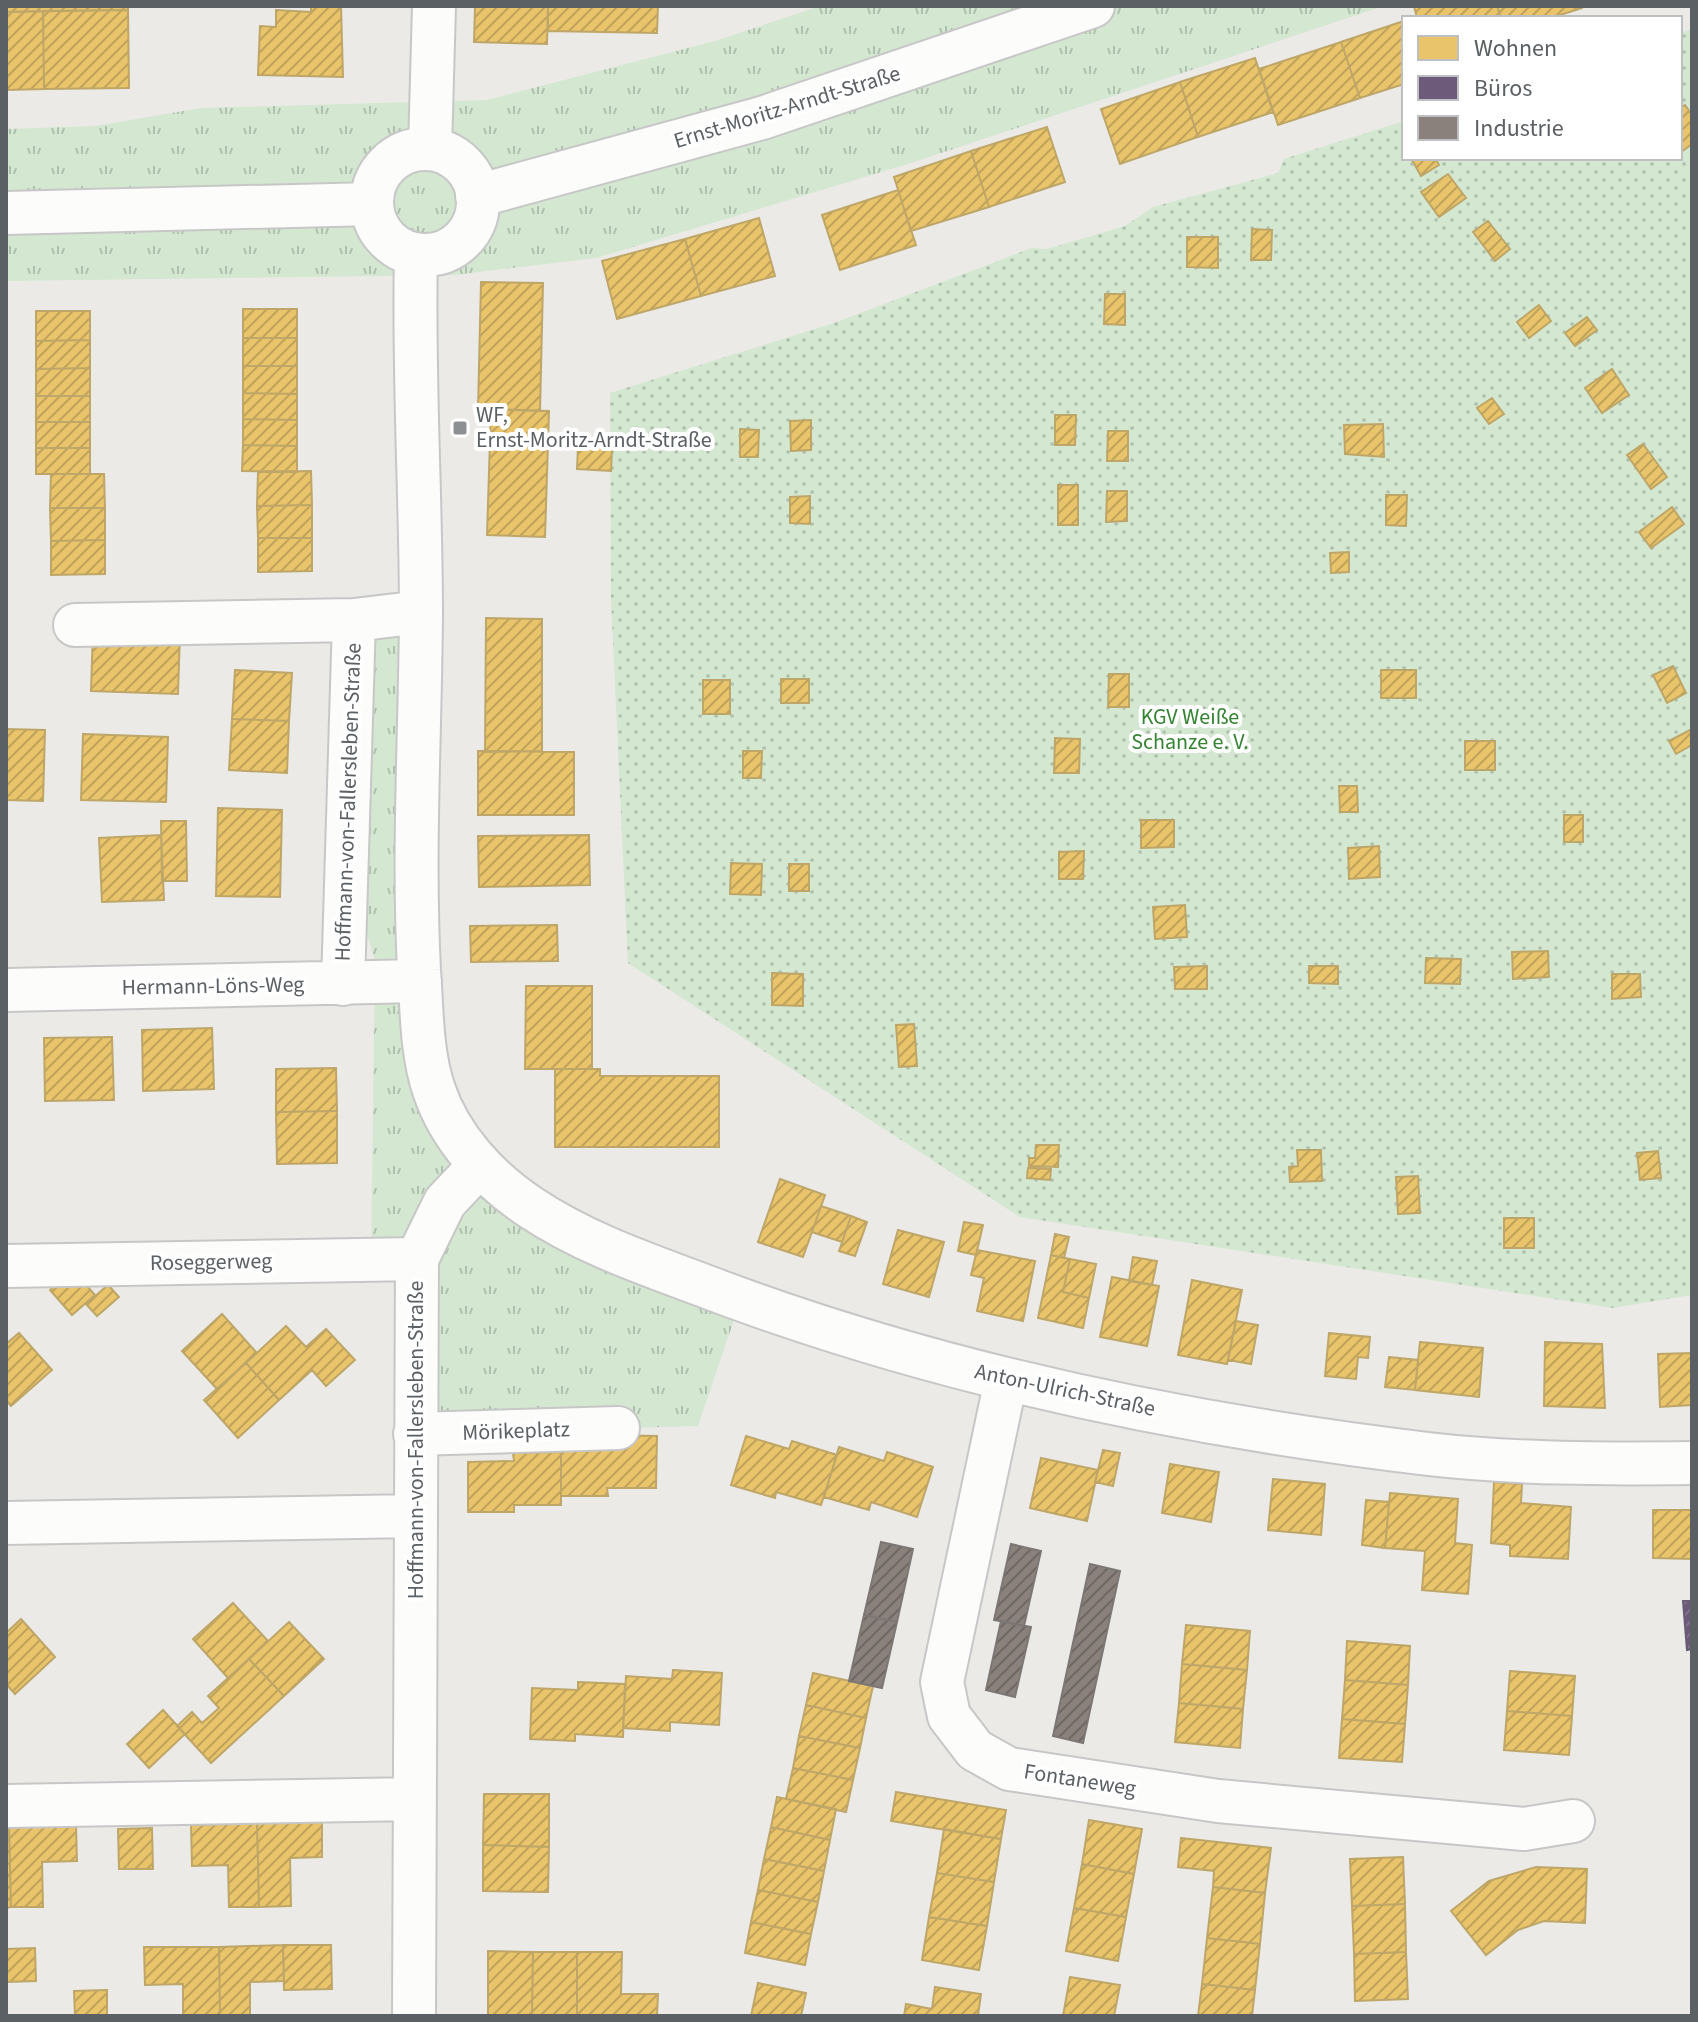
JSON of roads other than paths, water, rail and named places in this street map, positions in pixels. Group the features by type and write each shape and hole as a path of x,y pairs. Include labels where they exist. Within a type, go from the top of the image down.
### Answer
{"street":[{"path":"430,149 434,6"},
{"name":"Ernst-Moritz-Arndt-Straße","path":"477,196 762,118 1093,6"},
{"path":"430,149 456,159 467,169 477,196 473,223 456,245 430,254 416,254 399,248 385,237 376,222 372,204 379,175 388,164 400,155 430,149"},
{"path":"6,213 372,204"},
{"path":"416,254 421,612 416,910 423,1041 433,1089 454,1132 480,1165"},
{"name":"Hoffmann-von-Fallersleben-Straße","path":"75,625 354,620 421,612"},
{"name":"Hoffmann-von-Fallersleben-Straße","path":"343,984 354,620"},
{"name":"Hermann-Löns-Weg","path":"6,990 420,981"},
{"name":"Hoffmann-von-Fallersleben-Straße","path":"414,2016 417,1259 445,1202 480,1165"},
{"name":"Anton-Ulrich-Straße","path":"480,1165 527,1205 621,1254 858,1341 1006,1380 1197,1419 1431,1454 1582,1464 1692,1463"},
{"name":"Roseggerweg","path":"6,1266 417,1259"},
{"name":"Fontaneweg","path":"1006,1380 942,1682 949,1716 975,1750 1009,1769 1218,1801 1524,1829 1573,1821"},
{"name":"Mörikeplatz","path":"415,1434 618,1428"},
{"path":"6,1523 416,1516"},
{"path":"6,1806 415,1799"}],"place":[{"name":"WF, Ernst-Moritz-Arndt-Straße","path":"460,428"}],"park label":[{"name":"KGV Weiße Schanze e. V.","path":"1190,730"}]}
